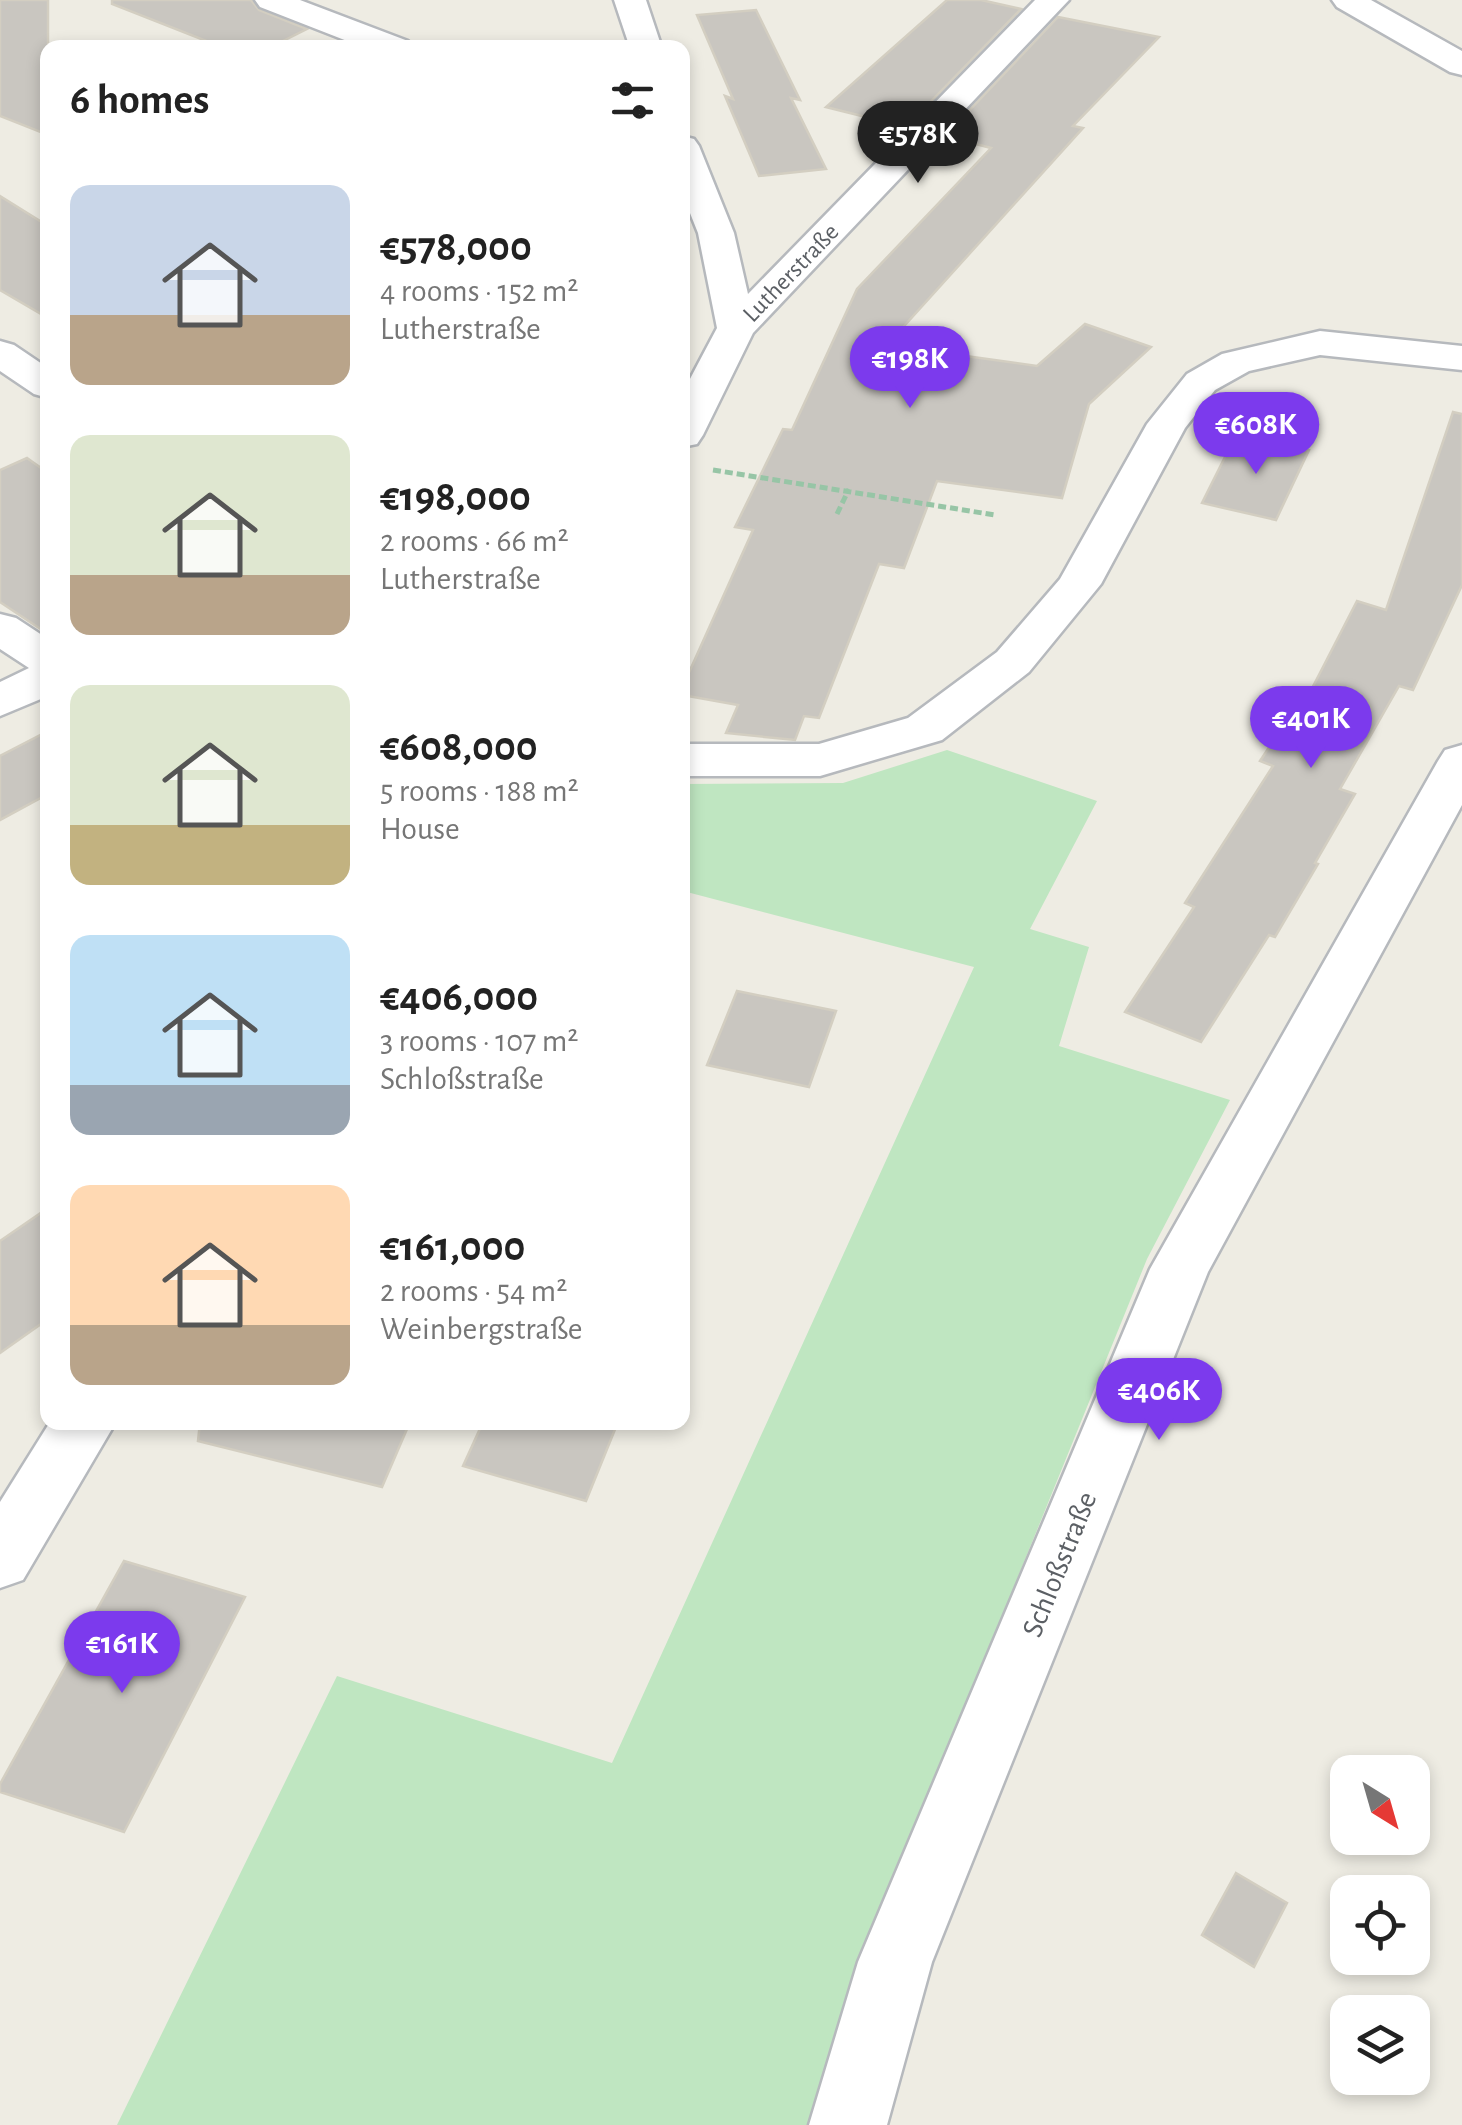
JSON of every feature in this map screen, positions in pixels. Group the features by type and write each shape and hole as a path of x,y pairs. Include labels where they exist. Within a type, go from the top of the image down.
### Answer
{"street":[{"path":"272,0 375,40"},
{"path":"630,0 643,40"},
{"name":"Lutherstraße","path":"690,419 736,328 1053,0"},
{"path":"1348,0 1458,57"},
{"path":"690,169 716,233 736,328"},
{"path":"690,760 820,760 925,729 1013,662 1079,584 1167,424 1201,382 1236,362 1320,343 1462,358"},
{"path":"0,352 40,380"},
{"path":"0,628 40,655"},
{"path":"0,701 40,681"},
{"name":"Schloßstraße","path":"848,2125 895,1962 1180,1270 1462,761"},
{"path":"0,1559 80,1430"}],"path":[{"path":"708,470 850,489 995,515"},
{"path":"838,514 850,489"}],"green space":[{"path":"947,750 1097,801 1030,929 1089,947 1059,1046 1230,1100 1147,1259 865,1954 813,2125 117,2125 337,1676 612,1763 974,967 690,893 690,784 843,783"}],"building":[{"path":"0,0 48,0 48,40 40,40 40,132 0,116"},
{"path":"112,0 251,0 259,10 307,29 285,40 204,40 112,4"},
{"path":"947,0 981,0 1021,9 906,127 826,107"},
{"path":"756,10 800,100 791,98 826,169 759,176 725,96 733,99 697,15"},
{"path":"1058,17 1159,37 1073,126 1083,128 887,345 1037,366 1085,324 1151,347 1089,404 1062,498 937,481 904,568 879,564 819,718 804,716 795,740 726,733 738,705 690,696 690,670 753,530 735,527 783,429 792,430 857,289 991,148 945,136"},
{"path":"0,196 40,221 40,313 0,290"},
{"path":"1453,412 1462,414 1462,585 1413,690 1399,686 1340,789 1355,794 1315,863 1318,864 1275,937 1269,935 1201,1042 1125,1012 1194,907 1185,903 1273,766 1260,761 1300,700 1305,702 1357,601 1386,610"},
{"path":"1237,433 1309,450 1276,520 1202,503"},
{"path":"27,458 40,467 40,629 0,602 0,470"},
{"path":"40,735 40,798 0,820 0,756"},
{"path":"737,991 836,1011 809,1087 707,1065"},
{"path":"40,1214 40,1325 0,1353 0,1241"},
{"path":"199,1430 407,1430 382,1487 198,1441"},
{"path":"479,1430 615,1430 586,1501 463,1466"},
{"path":"124,1561 245,1597 124,1832 0,1792 0,1784"},
{"path":"1236,1873 1287,1903 1254,1967 1202,1935"}]}
